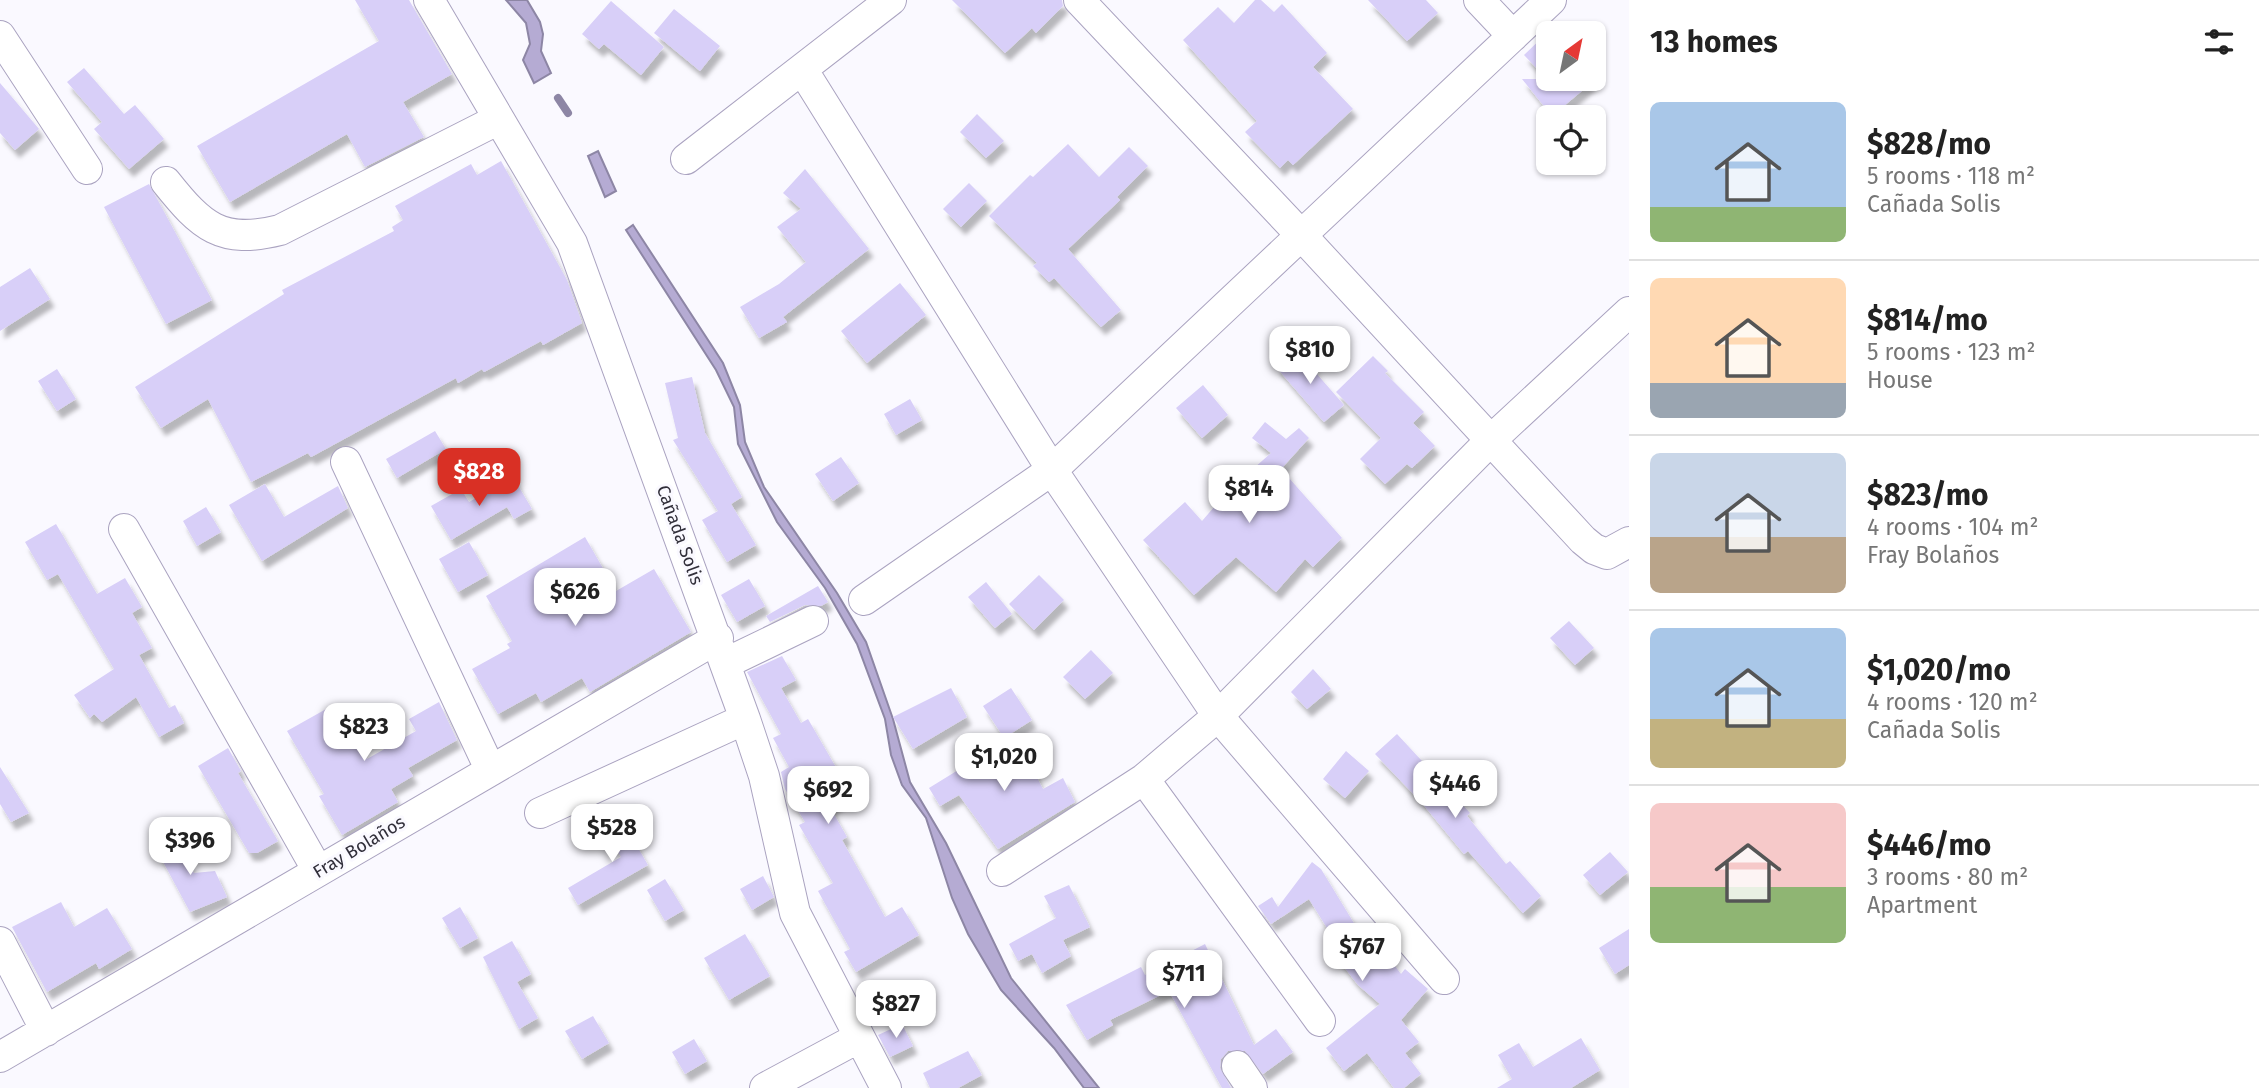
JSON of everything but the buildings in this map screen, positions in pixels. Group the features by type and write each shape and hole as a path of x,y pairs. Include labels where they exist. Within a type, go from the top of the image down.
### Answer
{"street":[{"name":"Cañada Solis","path":"429,0 572,243 722,650 764,776 795,913 886,1088"},
{"path":"686,159 891,0"},
{"path":"1079,0 1594,549 1607,554 1629,542"},
{"path":"1479,0 1513,36"},
{"path":"864,600 1052,470 1551,0"},
{"path":"0,36 87,169"},
{"path":"802,69 1052,470 1218,716 1444,979"},
{"path":"166,182 195,218 203,223 234,235 255,237 280,230 499,119"},
{"path":"1002,871 1144,779 1218,716 1492,440 1629,312"},
{"path":"345,462 490,769"},
{"path":"124,529 318,871"},
{"name":"Fray Bolaños","path":"0,1057 490,769 722,650 813,621"},
{"path":"540,813 745,719"},
{"path":"1144,779 1320,1021"},
{"path":"0,942 46,1031"},
{"path":"765,1088 858,1038"}],"shaded area":[{"path":"506,0 527,0 540,22 543,34 541,51 551,73 534,83 523,60 530,44 526,23"},
{"path":"598,151 616,191 605,197 588,156"},
{"path":"633,225 723,363 740,405 745,442 764,487 837,593 866,642 893,719 910,782 946,843 1011,978 1099,1088 1084,1088 1054,1048 1001,990 968,934 952,898 926,818 902,785 891,755 885,719 857,644 825,588 777,522 738,444 734,407 716,370 626,230"}],"waterway":[{"path":"558,98 568,113"}]}
